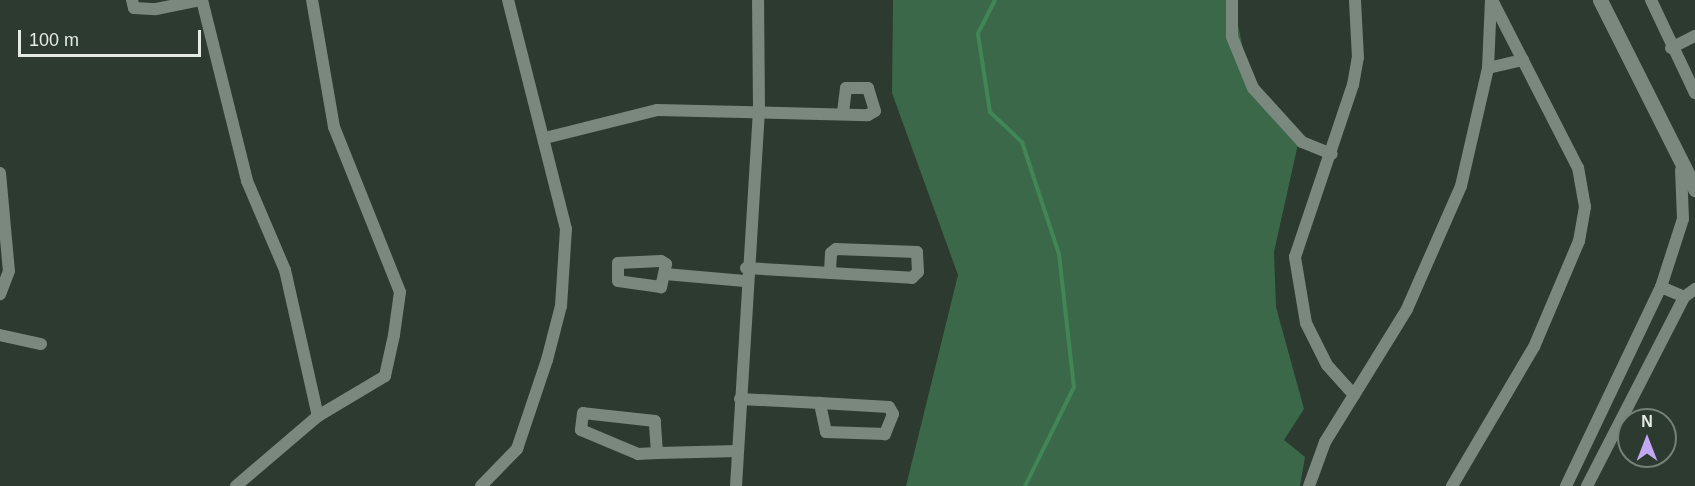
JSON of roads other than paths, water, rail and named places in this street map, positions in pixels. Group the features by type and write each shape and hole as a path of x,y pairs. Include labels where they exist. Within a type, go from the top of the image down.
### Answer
{"street":[{"path":"132,0 134,8 156,9 201,0 247,181 285,270 318,416"},
{"path":"236,486 318,416 385,376 400,292 334,127 312,0"},
{"path":"481,486 517,449 561,306 566,229 545,138 520,61 508,0"},
{"path":"736,486 745,281 759,109 758,0"},
{"path":"1232,0 1232,38 1253,88 1302,142 1332,154"},
{"path":"1354,395 1328,365 1306,323 1297,282 1298,241 1332,154 1358,58 1355,0"},
{"path":"1452,486 1534,347 1579,240 1585,207 1578,168 1492,0"},
{"path":"1309,486 1325,442 1407,309 1461,186 1488,68 1492,0"},
{"path":"1600,0 1681,170 1695,189"},
{"path":"1651,0 1671,48 1695,93"},
{"path":"1671,48 1695,36"},
{"path":"1488,68 1523,60"},
{"path":"545,138 657,110 759,109 843,114"},
{"path":"1566,486 1661,287 1683,219 1681,170"},
{"path":"0,173 4,242 9,271 0,294"},
{"path":"746,268 912,278 918,272 917,252 836,249 831,253 830,273"},
{"path":"665,274 745,281"},
{"path":"1661,287 1684,297"},
{"path":"1587,486 1684,297 1695,290"},
{"path":"0,335 41,344"},
{"path":"740,399 889,407 893,414 885,434 826,432 820,404"},
{"path":"657,453 655,421 583,413 581,430 638,454 738,451"},
{"path":"1584,448 1601,460"}],"waterway":[{"path":"995,0 978,34 990,112 1022,142 1059,254 1074,387 1025,486"}]}
